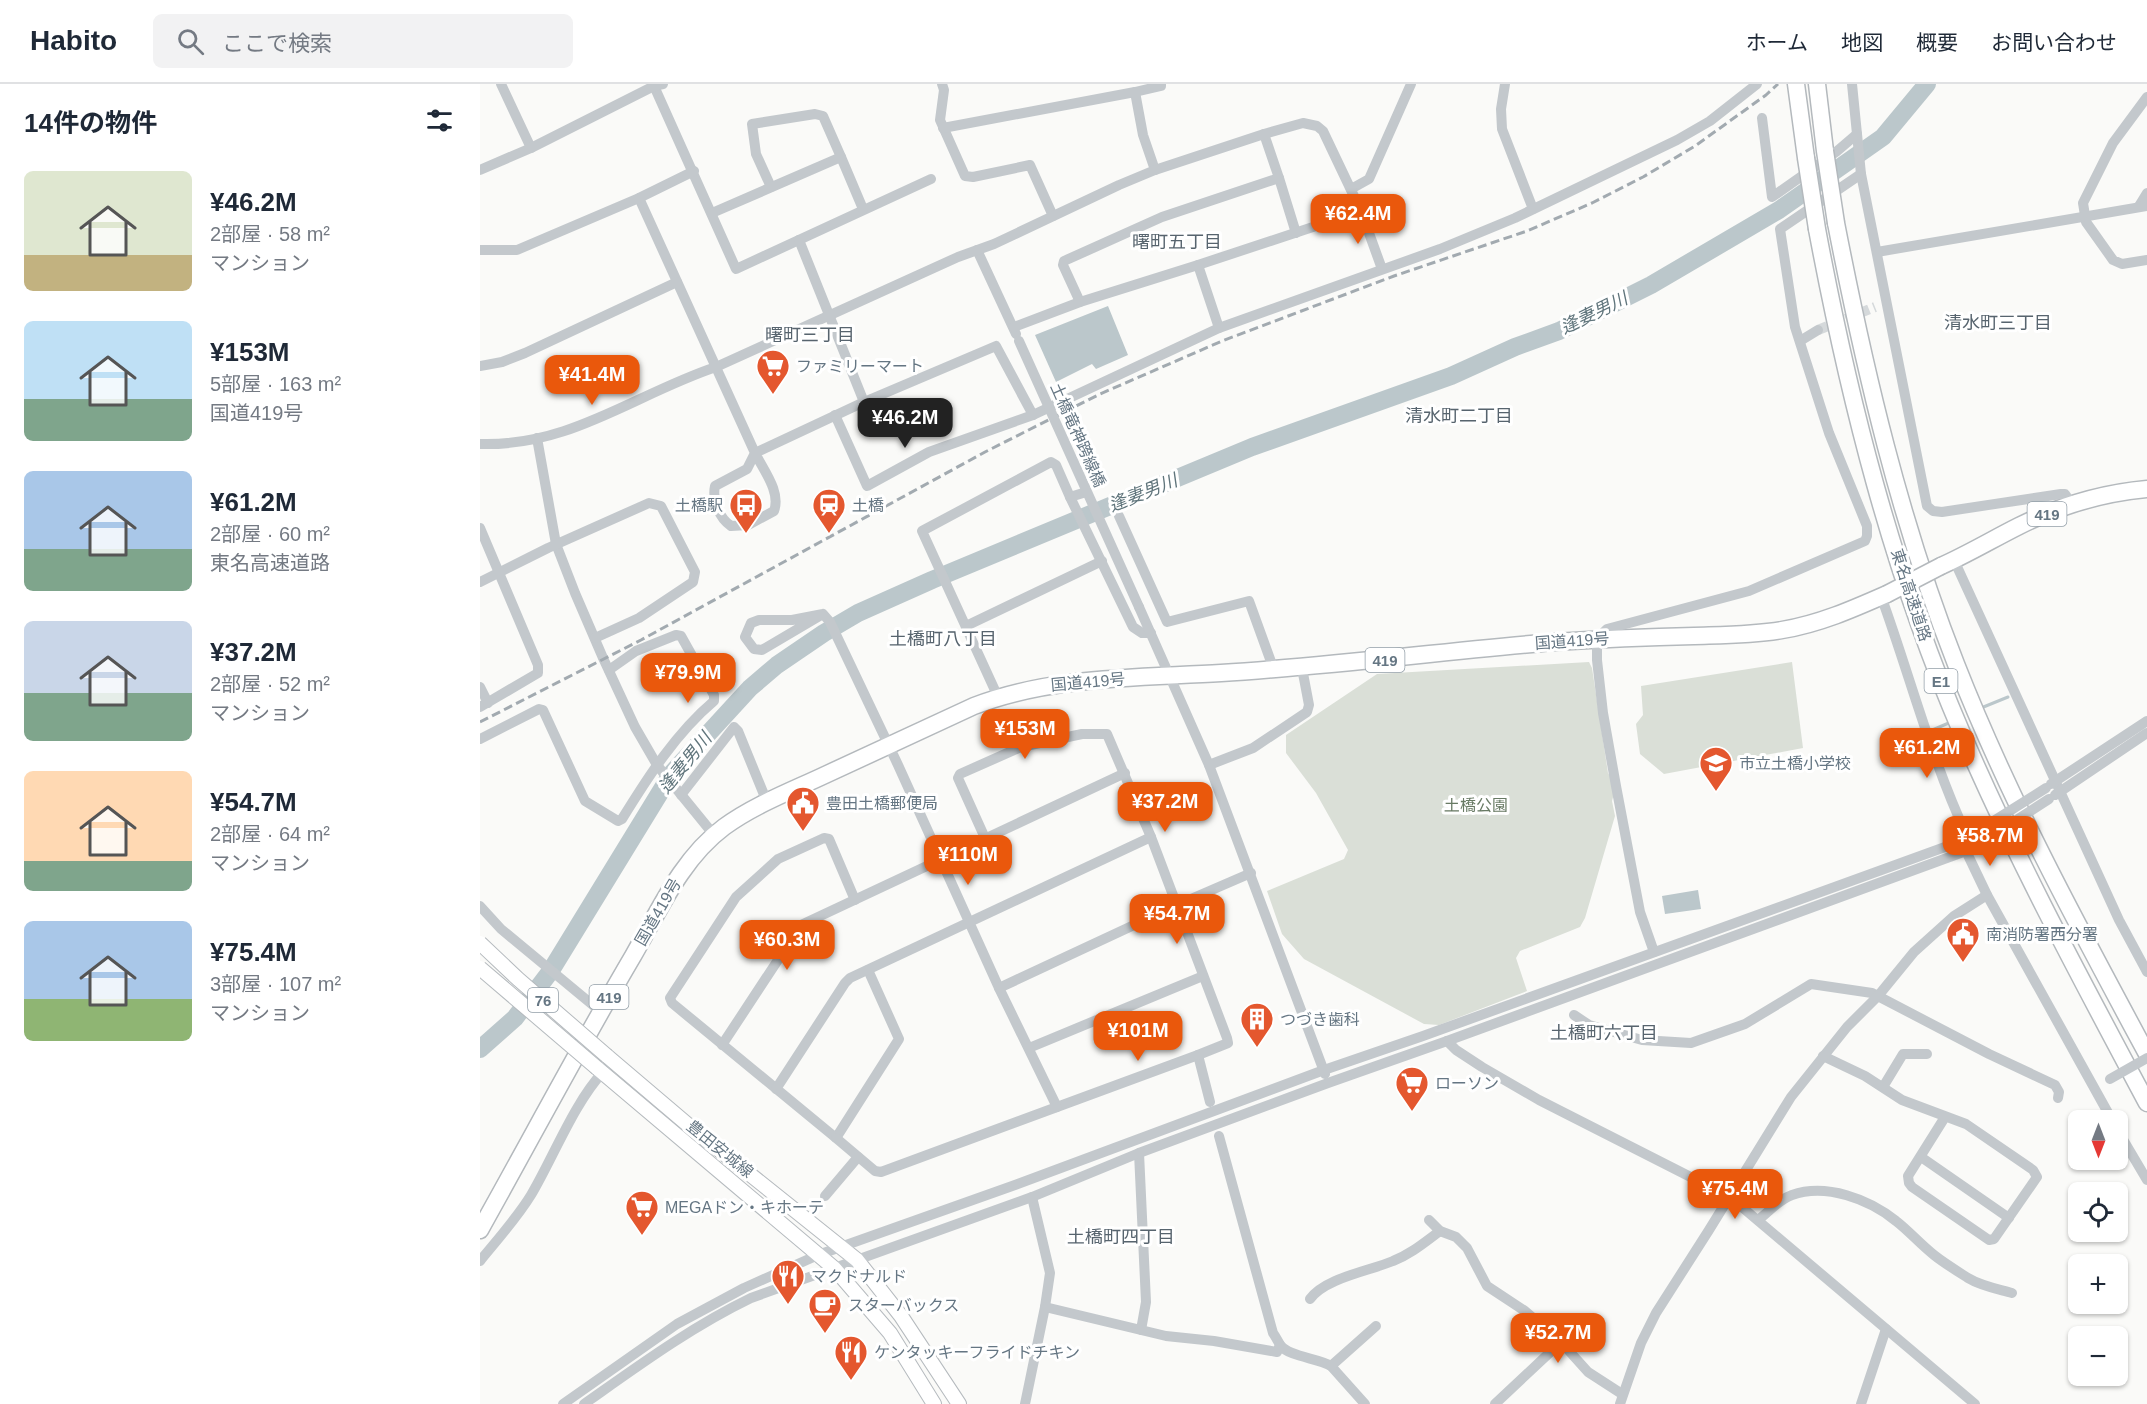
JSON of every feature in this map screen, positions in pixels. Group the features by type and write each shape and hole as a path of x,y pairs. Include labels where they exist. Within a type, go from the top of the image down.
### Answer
{"highway":[{"name":"東名高速道路","path":"1817,85 1836,223 1852,306 1894,477 1918,555 1956,663 2003,776 2073,918 2147,1054"},
{"name":"東名高速道路","path":"1796,92 1817,229 1835,322 1875,482 1902,572 1961,731 2053,928 2147,1102"},
{"name":"国道419号","path":"480,1230 569,1072 600,1011 676,879 714,835 741,816 888,745 998,697 1046,685 1302,668 1480,648 1597,639 1741,634 1781,630 1837,615 1884,595 2021,525 2072,504 2106,495 2147,489"}],"main road":[{"name":"豊田安城線","path":"480,943 518,979 696,1131 857,1260 901,1316 958,1404"},
{"name":"豊田安城線","path":"480,968 834,1268 890,1333 934,1404"}],"street":[{"path":"501,84 531,148"},
{"path":"942,84 944,90 940,120 965,176 969,178 1030,165 1053,216"},
{"path":"943,128 1135,92 1161,86 1161,84"},
{"path":"1351,189 1369,179 1411,84"},
{"path":"1505,84 1501,109 1502,129 1533,209"},
{"path":"835,415 867,486 929,452 1033,415 1219,328 1440,249 1533,209 1677,140 1710,121 1757,84"},
{"path":"1852,84 1861,172 1927,506 1933,511 1942,512 2061,494 2065,494 2072,504"},
{"path":"480,171 659,85 736,269 931,179"},
{"path":"1135,92 1143,135 1155,170"},
{"path":"2147,97 2113,142 2083,203 2091,231 2113,260 2122,264 2147,260"},
{"path":"771,187 756,154 752,124 815,114 823,116 863,209"},
{"path":"1762,118 1772,197 1858,137"},
{"path":"480,444 537,438 584,425 679,381 716,368 1119,184 1294,125 1311,124 1323,131 1361,211 1382,269"},
{"path":"1264,134 1296,233"},
{"path":"712,213 841,157"},
{"path":"480,250 517,250 639,198 694,171"},
{"path":"1654,952 1640,912 1616,786 1602,703 1597,639 1607,629 1749,591 1865,541 1867,526 1829,433 1795,327 1780,229 1861,172"},
{"path":"1080,302 1063,265 1064,261 1162,216 1279,178"},
{"path":"1877,252 2143,206 2147,193"},
{"path":"639,198 755,453 776,494 777,502 774,511 748,525 731,526 723,520 715,502 713,494 715,486 747,469 755,453 864,402 996,346 1033,415"},
{"path":"1014,327 1025,325 1080,302 1198,266 1361,211"},
{"path":"799,240 864,402"},
{"name":"土橋竜神跨線橋","path":"977,250 1014,327 1209,765 1328,1083"},
{"path":"1198,266 1219,328"},
{"path":"480,366 502,362 525,353 677,282"},
{"path":"1875,307 1887,302"},
{"path":"1800,341 1818,330"},
{"path":"537,438 556,544 609,670 635,727 657,765 714,835"},
{"path":"998,697 922,531 1051,462 1056,465 1133,627 1142,633 1151,633"},
{"path":"747,469 760,472 767,477"},
{"path":"1072,500 1083,493"},
{"path":"480,582 556,544 649,502 661,506 694,572 693,582 639,618 595,638"},
{"path":"1119,516 1167,622 1249,601 1274,670"},
{"path":"480,528 537,665 537,673 484,705 480,687"},
{"path":"966,626 1102,561"},
{"path":"1948,563 2058,786 2119,920 2147,972"},
{"path":"1884,595 1931,748 1950,800 1976,838"},
{"path":"827,618 762,650 754,649 746,638 751,623 759,620 827,618"},
{"path":"827,618 842,645 999,988 1057,1107"},
{"path":"480,738 539,709 543,710 585,801 618,821 622,819 657,765 700,713 714,701 714,695 681,636 636,651 609,670"},
{"path":"1209,765 1253,748 1307,712 1309,705 1302,668"},
{"path":"563,1404 677,1324 744,1288 818,1255 1015,1185 1324,1070 1945,847 1976,838 2048,793 2147,721"},
{"path":"679,793 734,727 738,731 767,802"},
{"path":"855,900 829,839 824,838 778,859 736,897 670,998 672,1003 875,1172 881,1172 1228,1043 1151,837 1107,734 1103,732 1060,738 1021,747 960,774 958,778 985,838"},
{"path":"2058,786 2147,733"},
{"path":"722,1045 801,924 1125,773"},
{"path":"776,1089 844,982 1151,837"},
{"path":"584,1404 685,1333 751,1298 1032,1197 1139,1153 1966,850 1976,838"},
{"path":"1966,850 1987,895 2106,1110"},
{"path":"999,988 1251,873"},
{"path":"1429,1220 1440,1231 1456,1238 1467,1248 1487,1286 1525,1311 1561,1342 1588,1372 1621,1399 1641,1343 1656,1313 1791,1097 1823,1056 1878,996 1914,952 1954,916 1987,895"},
{"path":"480,906 501,929 600,1011"},
{"path":"836,1138 899,1039 868,970"},
{"path":"1029,1048 1203,976"},
{"path":"1575,1015 1589,1025 1642,1040 1691,1043 1745,1024 1812,984 1872,993 1989,1054 2055,1085 2059,1092 2058,1098"},
{"path":"1447,1041 1456,1050 1482,1067 1539,1100 1730,1197 1975,1404"},
{"path":"1883,1087 1902,1054 1927,1054"},
{"path":"1198,1055 1210,1102"},
{"path":"1823,1056 1883,1087 1902,1100 1966,1124 2033,1170 2037,1177 1994,1239 1989,1240 1909,1183 1908,1176 1945,1117"},
{"path":"2094,1088 2147,1058"},
{"path":"480,1261 529,1198 600,1070"},
{"path":"1219,1136 1274,1333 1280,1346 1331,1366 1365,1404"},
{"path":"2128,1148 2147,1180"},
{"path":"1139,1153 1146,1302 1141,1330"},
{"path":"1921,1156 2009,1218"},
{"path":"825,1196 858,1157"},
{"path":"1758,1220 1774,1205 1802,1192 1834,1193 1864,1201 1880,1209 1933,1255 1971,1280 2012,1293"},
{"path":"1025,1404 1050,1273 1032,1197"},
{"path":"1310,1299 1322,1287 1412,1252 1440,1231"},
{"path":"1045,1307 1166,1336 1214,1341 1277,1352 1280,1346"},
{"path":"1331,1366 1376,1326"},
{"path":"1861,1404 1886,1329"},
{"path":"1495,1404 1561,1342"}],"green space":[{"name":"土橋公園","path":"1589,662 1592,668 1608,773 1616,786 1612,801 1615,816 1585,918 1580,927 1520,951 1516,958 1527,991 1439,1025 1424,1024 1304,959 1282,934 1267,891 1344,859 1348,850 1316,793 1286,753 1286,735 1377,674"},
{"path":"1792,662 1803,748 1664,774 1640,754 1636,724 1643,715 1641,686"}],"shaded area":[{"path":"1108,306 1128,355 1096,369 1092,364 1056,382 1035,335"},
{"path":"1698,890 1701,909 1665,914 1662,896"}],"waterway":[{"name":"逢妻男川","path":"480,1049 515,1018 550,972 672,773 750,688 777,665 824,633 858,613 932,580 1252,447 1451,376 1515,347 1559,331 1651,285 1779,210 1883,137 1927,84"},
{"path":"1981,708 2008,697"},
{"path":"1930,731 1951,722"}],"tunnel":[{"path":"1818,330 1875,307"}],"railway":[{"path":"480,722 641,640 985,452 1100,394 1222,341 1394,276 1527,231 1592,203 1643,177 1695,146 1778,84"}],"place":[{"name":"ファミリーマート","path":"773,395"},
{"name":"土橋駅","path":"746,534"},
{"name":"土橋","path":"829,534"},
{"name":"市立土橋小学校","path":"1716,792"},
{"name":"豊田土橋郵便局","path":"803,832"},
{"name":"南消防署西分署","path":"1963,963"},
{"name":"つづき歯科","path":"1257,1048"},
{"name":"ローソン","path":"1412,1112"},
{"name":"MEGAドン・キホーテ","path":"642,1236"},
{"name":"マクドナルド","path":"788,1305"},
{"name":"スターバックス","path":"825,1334"},
{"name":"ケンタッキーフライドチキン","path":"851,1381"}],"district":[{"name":"曙町五丁目","path":"1177,242"},
{"name":"清水町三丁目","path":"1998,323"},
{"name":"曙町三丁目","path":"810,335"},
{"name":"清水町二丁目","path":"1459,416"},
{"name":"土橋町八丁目","path":"943,639"},
{"name":"土橋町六丁目","path":"1604,1033"},
{"name":"土橋町四丁目","path":"1121,1237"}]}
